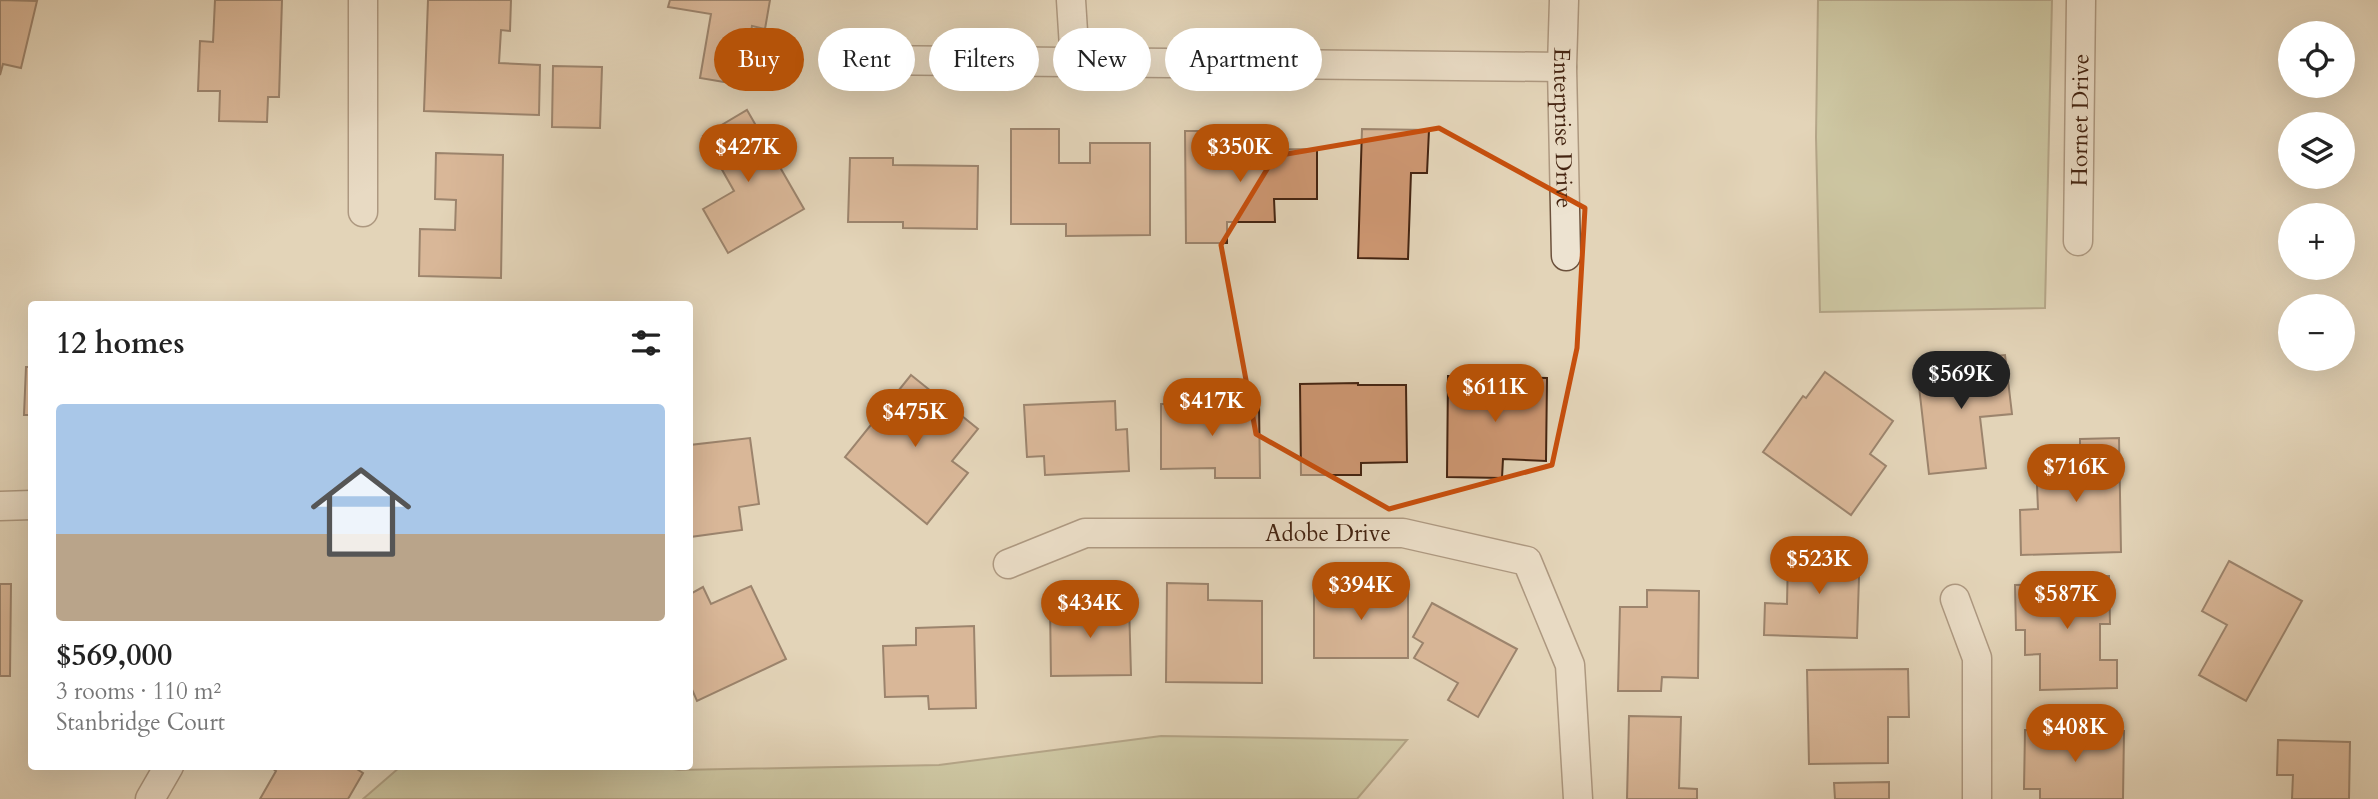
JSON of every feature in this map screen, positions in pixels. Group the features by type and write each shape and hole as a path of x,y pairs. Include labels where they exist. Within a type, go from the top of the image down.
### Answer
{"street":[{"path":"363,0 363,212"},
{"path":"1071,0 1073,28"},
{"name":"Enterprise Drive","path":"1564,0 1562,67 1566,256"},
{"name":"Hornet Drive","path":"2078,241 2081,0"},
{"path":"915,61 1053,63"},
{"path":"1151,64 1562,67"},
{"path":"0,506 28,505"},
{"name":"Adobe Drive","path":"1008,564 1085,533 1404,533 1527,561 1570,664 1578,799"},
{"path":"1955,599 1977,658 1977,799"},
{"path":"150,799 167,770"}],"highlighted area":[{"path":"1439,128 1585,208 1577,348 1552,465 1389,509 1256,434 1221,245 1275,156"}],"green space":[{"path":"1818,0 2052,0 2045,308 1820,312 1816,137"},
{"path":"1161,736 1407,740 1357,799 363,799 397,770 693,770 939,765"}],"building":[{"path":"0,0 37,1 21,68 3,64 0,75"},
{"path":"215,0 282,0 279,97 268,97 267,122 219,121 220,91 198,91 200,41 213,42"},
{"path":"428,0 511,0 510,31 501,30 499,63 540,65 539,115 424,111"},
{"path":"670,0 770,0 765,28 714,28 714,80 700,78 711,14 668,7"},
{"path":"553,66 602,67 600,128 552,127"},
{"path":"747,110 804,209 728,253 703,209 734,191 703,136"},
{"path":"1011,129 1059,129 1059,163 1090,163 1090,143 1150,143 1150,235 1066,236 1066,224 1011,224"},
{"path":"1362,129 1429,130 1427,173 1411,173 1408,259 1358,258"},
{"path":"1185,131 1228,131 1229,150 1317,149 1317,199 1274,199 1275,222 1227,222 1227,243 1186,243"},
{"path":"436,153 503,155 501,278 419,276 420,229 455,230 456,200 435,199"},
{"path":"850,158 893,158 893,165 978,166 977,229 903,228 903,222 848,222"},
{"path":"2005,355 2012,414 1980,417 1986,468 1929,474 1917,369 1977,363 1976,358"},
{"path":"26,367 28,367 28,415 24,415"},
{"path":"1825,372 1893,421 1870,454 1886,466 1851,515 1763,452 1803,396 1806,398"},
{"path":"911,375 978,429 952,461 968,473 927,524 845,457"},
{"path":"1448,376 1547,378 1546,461 1503,459 1502,478 1447,477"},
{"path":"1300,384 1406,385 1407,462 1361,463 1361,475 1301,475"},
{"path":"1115,401 1116,430 1127,429 1129,471 1045,475 1044,456 1027,457 1024,405"},
{"path":"1259,403 1260,478 1215,478 1215,468 1161,469 1161,404"},
{"path":"750,438 759,504 739,507 742,530 693,537 693,445"},
{"path":"2119,438 2121,552 2021,555 2020,510 2038,509 2036,461 2080,460 2080,439"},
{"path":"1818,546 1860,547 1857,638 1764,635 1765,603 1787,604 1788,557 1817,558"},
{"path":"2229,561 2302,601 2246,701 2199,675 2227,625 2202,611"},
{"path":"2109,576 2110,624 2100,624 2100,660 2117,660 2117,688 2040,690 2040,654 2025,655 2025,630 2016,630 2015,585 2051,584 2051,578"},
{"path":"1167,583 1208,584 1208,600 1262,601 1262,683 1166,682"},
{"path":"0,584 11,584 10,676 0,676"},
{"path":"751,586 786,659 697,701 693,692 693,592 703,587 711,604"},
{"path":"1314,586 1408,586 1408,658 1314,658"},
{"path":"1647,590 1699,591 1698,678 1662,677 1661,691 1618,691 1620,607 1647,607"},
{"path":"1432,603 1517,649 1478,717 1448,700 1458,683 1414,658 1423,643 1413,637"},
{"path":"1129,604 1131,675 1051,676 1050,605"},
{"path":"974,626 976,708 929,709 928,696 885,697 883,646 916,645 916,628"},
{"path":"1908,669 1909,717 1888,717 1888,763 1809,764 1807,670"},
{"path":"1629,716 1681,717 1679,788 1697,789 1697,799 1627,799"},
{"path":"2025,730 2124,731 2123,799 2040,799 2040,789 2024,789"},
{"path":"2278,740 2350,742 2349,799 2292,799 2293,775 2277,775"},
{"path":"358,770 363,773 348,799 260,799 276,771"},
{"path":"1889,782 1889,799 1835,799 1834,783"}]}
